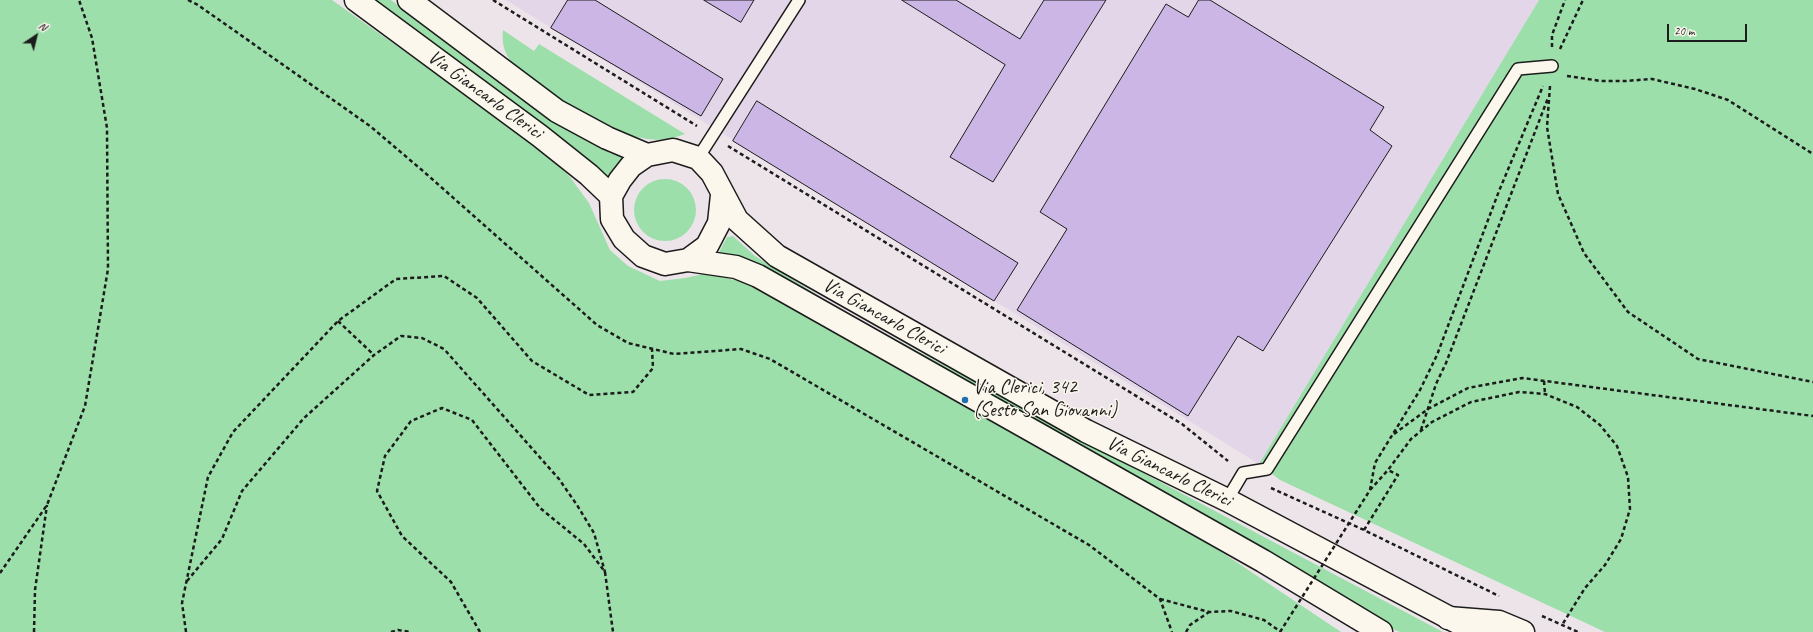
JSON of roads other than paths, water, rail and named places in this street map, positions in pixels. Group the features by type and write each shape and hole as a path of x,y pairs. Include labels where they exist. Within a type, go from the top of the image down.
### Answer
{"street":[{"name":"Via Giancarlo Clerici","path":"356,0 564,154 611,196"},
{"name":"Via Giancarlo Clerici","path":"409,0 557,111 607,138 647,155"},
{"path":"673,150 698,158 712,172 722,195 719,223 706,246 688,260 665,264 644,256 624,239 612,219 611,196 620,180 631,166 647,155 673,150"},
{"name":"Via Giancarlo Clerici","path":"722,195 737,220 777,256 1086,430 1226,500 1476,632"},
{"name":"Via Giancarlo Clerici","path":"688,260 736,267 758,276 1263,561 1381,632"},
{"name":"Via Giancarlo Clerici","path":"1448,618 1498,622 1523,632"}],"lane":[{"path":"698,158 799,0"},
{"path":"1226,500 1242,473 1267,469 1518,69 1552,66"}],"place":[{"name":"Via Clerici, 342 (Sesto San Giovanni)","path":"965,400"}]}
